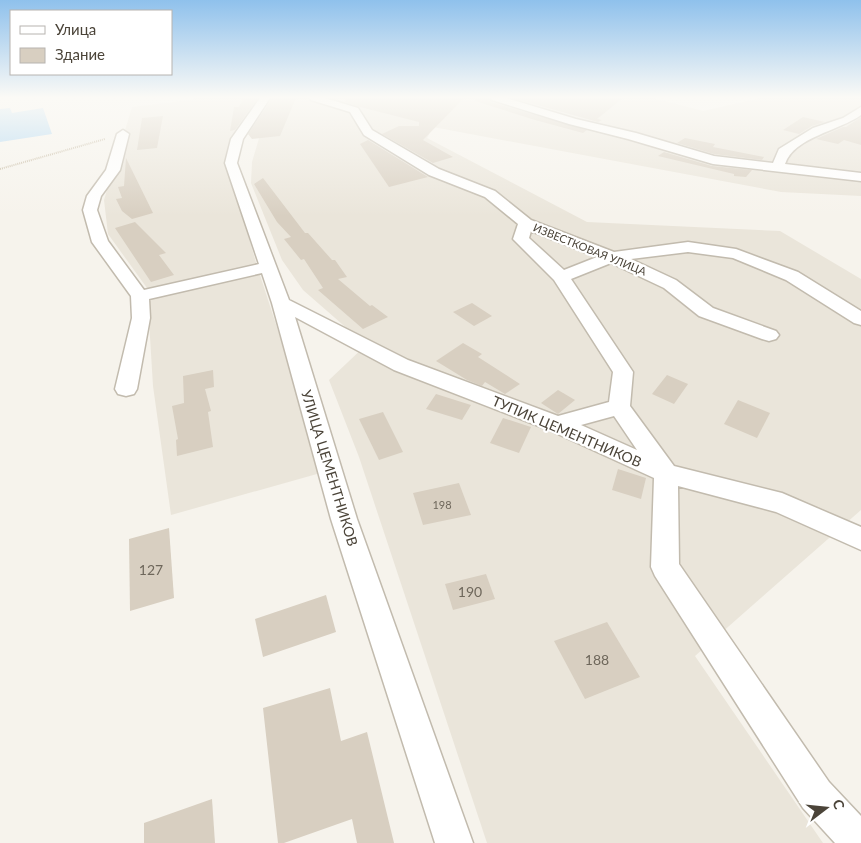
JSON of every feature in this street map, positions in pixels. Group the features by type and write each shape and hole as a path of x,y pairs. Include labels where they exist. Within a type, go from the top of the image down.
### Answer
{"street":[{"path":"122,137 112,170 94,196 90,210 100,242 140,296 141,318 126,389"},
{"name":"УЛИЦА ЦЕМЕНТНИКОВ","path":"238,137 231,164 281,303 344,519 454,843"},
{"name":"ИЗВЕСТКОВАЯ УЛИЦА","path":"377,137 434,172 490,194 526,223 612,257 670,284 706,312 769,335"},
{"path":"637,137 713,160 861,177"},
{"path":"778,166 783,152 807,137"},
{"path":"526,223 521,239 561,277 623,372 619,407 666,474 665,567 816,795 861,843"},
{"path":"561,277 612,257 688,247 736,254 792,276 861,319"},
{"path":"140,296 268,267"},
{"name":"ТУПИК ЦЕМЕНТНИКОВ","path":"281,303 400,365 557,424 666,474 782,503 861,539"},
{"path":"557,424 619,407"}],"path":[{"path":"0,169 111,137"}],"shaded area":[{"path":"123,137 234,137 228,165 257,266 324,472 171,515 153,386 147,288 108,234 104,200"},
{"path":"259,137 427,137 587,222 780,231 861,279 861,510 695,656 823,843 487,843 359,457 329,380 366,345 303,290 282,260 251,183 252,162"},
{"path":"488,137 861,137 861,196 781,192"}],"water":[{"path":"0,137 30,137 0,142"}],"building":[{"path":"139,137 159,137 157,148 137,150"},
{"path":"388,137 426,137 423,140 453,157 433,163"},
{"path":"820,137 861,137 861,145 844,140 838,144 816,139"},
{"path":"685,138 715,144 713,147 764,157 762,160 714,154 677,143"},
{"path":"368,140 428,177 389,187 360,144"},
{"path":"664,152 712,166 752,170 746,177 734,176 734,174 658,156"},
{"path":"126,158 153,213 132,219 122,211 116,199 122,198 118,187 124,186"},
{"path":"263,178 305,233 308,233 332,260 335,260 347,277 338,279 370,306 372,305 388,317 363,329 318,290 323,288 304,259 301,260 284,239 291,237 277,222 254,184"},
{"path":"135,222 166,253 159,255 174,275 151,282 115,228"},
{"path":"472,303 492,316 474,326 453,312"},
{"path":"463,343 482,354 478,357 520,384 505,394 485,382 482,386 467,380 436,361"},
{"path":"213,370 214,387 205,389 211,411 208,412 213,447 177,456 176,440 178,439 172,406 184,403 183,376"},
{"path":"667,375 688,384 674,404 652,394"},
{"path":"558,390 575,400 558,414 541,403"},
{"path":"436,394 471,405 462,420 426,409"},
{"path":"738,400 770,413 757,438 724,424"},
{"path":"383,412 403,452 379,460 359,419"},
{"path":"503,418 531,427 519,453 490,443"},
{"path":"618,469 646,478 641,499 612,490"},
{"path":"459,483 471,515 423,525 413,493"},
{"path":"169,528 174,598 130,611 129,539"},
{"path":"486,574 495,599 453,610 445,584"},
{"path":"326,595 336,632 263,657 255,619"},
{"path":"607,622 640,677 585,699 554,641"},
{"path":"330,688 341,741 367,732 394,843 357,843 352,819 284,843 278,843 263,708"},
{"path":"212,799 215,843 144,843 144,823"}]}
